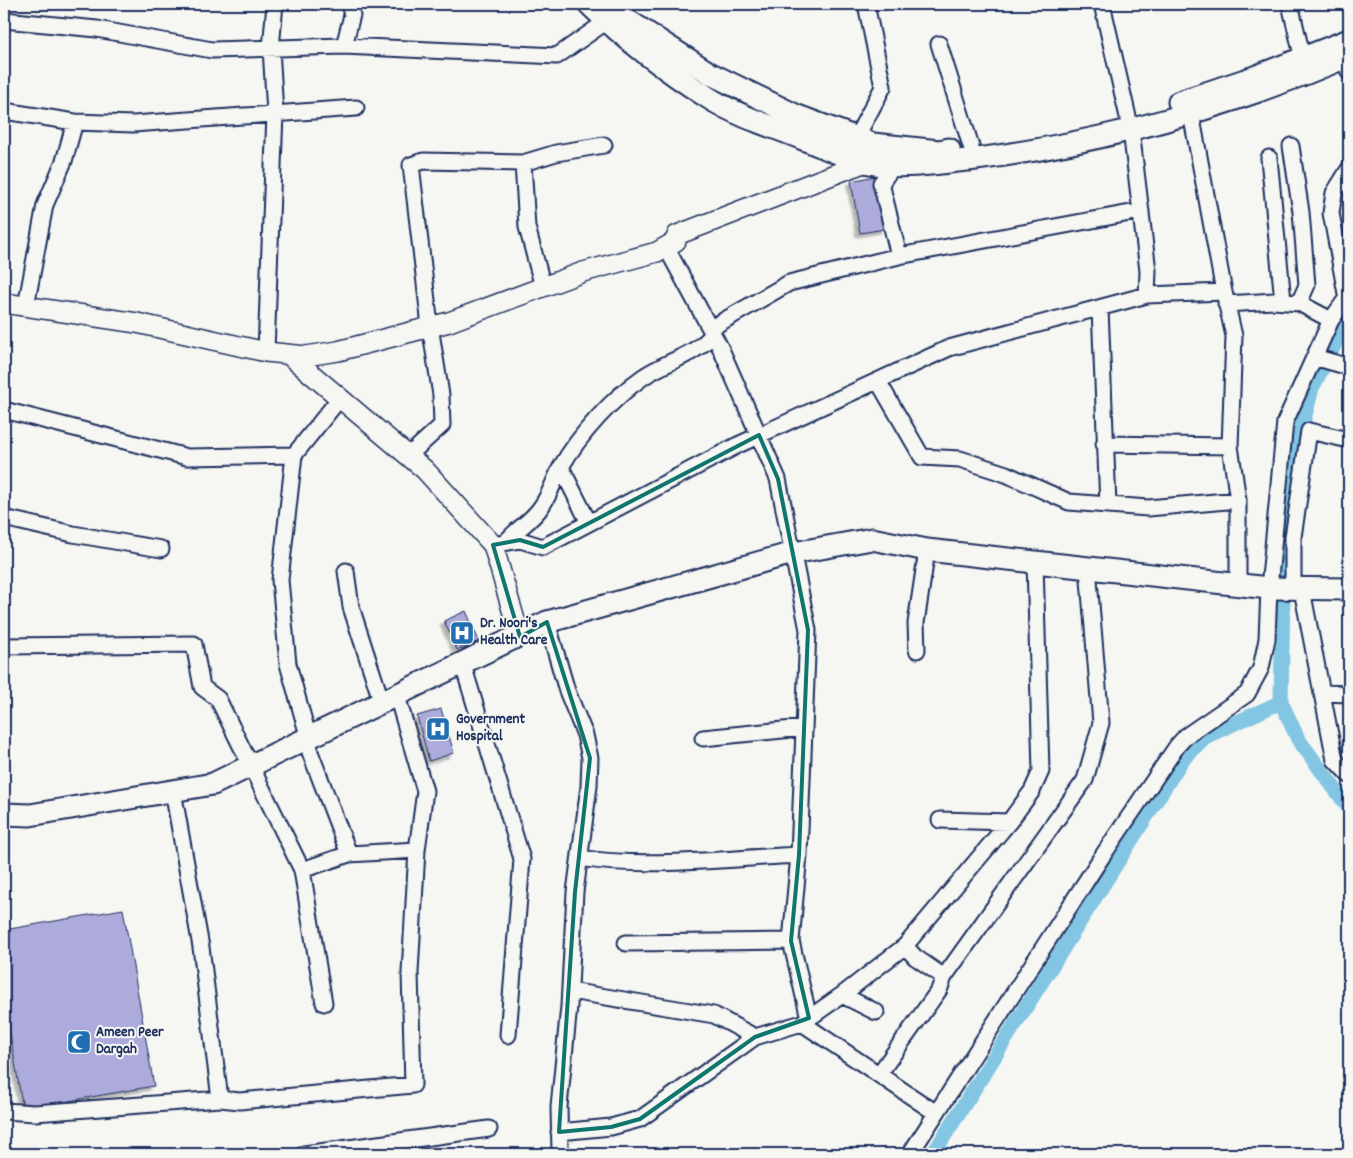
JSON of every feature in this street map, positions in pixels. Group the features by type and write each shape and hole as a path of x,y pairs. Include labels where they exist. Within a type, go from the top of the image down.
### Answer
{"main road":[{"path":"589,4 624,18 711,74 795,116 872,144 939,151 1129,124 1191,113 1305,67"},
{"path":"608,13 713,100 764,123 866,162 894,165 932,164 996,156 1129,124 1258,76 1348,56"},
{"path":"4,814 30,815 213,784 463,665 547,622 793,553 872,539 927,550 1238,584 1286,589 1349,589"}],"street":[{"path":"266,352 275,113 271,48 275,4"},
{"path":"344,46 352,15 349,4"},
{"path":"856,138 883,88 866,4"},
{"path":"1102,4 1129,124 1148,271 1147,295"},
{"path":"1290,4 1305,67"},
{"path":"4,20 97,29 212,50 344,46 557,56 608,13"},
{"path":"939,44 971,146"},
{"path":"4,111 75,122 133,124 356,108"},
{"path":"1191,113 1225,298 1234,336 1230,446 1238,500 1238,584"},
{"path":"26,306 45,205 64,161 75,122"},
{"path":"408,456 442,425 441,395 430,326 412,165 423,161 523,163 556,154 604,145"},
{"path":"1291,146 1301,212 1307,285 1299,303"},
{"path":"1269,158 1283,301"},
{"path":"4,303 137,323 266,352 306,356 338,351 449,322 583,272 657,252 676,241 677,235 866,162"},
{"path":"523,163 527,227 543,287"},
{"path":"894,165 881,183 898,256"},
{"path":"1349,169 1334,193 1331,213 1348,297 1331,320 1285,422 1286,589 1323,693 1335,760 1349,775"},
{"path":"713,334 711,328 789,283 898,256 1141,210"},
{"path":"666,247 713,334 778,479 808,630 799,855 791,941 806,1020 936,1113"},
{"path":"500,544 520,540 544,547 759,435 949,348 1147,295 1299,303 1331,320"},
{"path":"1100,308 1104,444 1108,505"},
{"path":"500,544 540,509 561,467 584,432 643,377 704,345 713,334"},
{"path":"289,355 425,470 500,544 520,637"},
{"path":"1314,357 1349,367"},
{"path":"878,381 922,457 960,459 1006,474 1069,502 1148,508 1238,500"},
{"path":"340,398 294,455 280,580 288,664 310,752 349,854"},
{"path":"4,410 187,457 294,455"},
{"path":"910,1154 1177,746 1186,736 1247,694 1255,682 1261,668 1267,639 1286,589 1310,431 1349,440"},
{"path":"1104,444 1230,446"},
{"path":"561,467 589,523"},
{"path":"4,518 73,534 161,549"},
{"path":"917,650 916,623 927,550"},
{"path":"560,1132 611,1128 640,1119 755,1037 806,1020 842,995 905,946 1009,822 1032,791 1041,771 1035,562"},
{"path":"879,1074 939,990 944,977 1085,780 1102,724 1088,568"},
{"path":"4,1111 35,1113 220,1099 240,1101 413,1086 410,972 417,850 425,791 351,607 346,571"},
{"path":"547,622 567,691 585,735 590,758 589,786 575,892 570,991 559,1107 560,1154"},
{"path":"4,646 194,644 202,687 218,700 302,870 324,1003"},
{"path":"463,665 522,859 508,1036"},
{"path":"1323,693 1349,694"},
{"path":"703,738 803,728"},
{"path":"173,791 201,946 220,1099"},
{"path":"940,820 1009,822"},
{"path":"302,870 349,854 417,850"},
{"path":"580,858 602,862 799,855"},
{"path":"626,943 791,941"},
{"path":"905,946 915,957 944,977"},
{"path":"570,991 714,1015 755,1037"},
{"path":"842,995 876,1012"},
{"path":"304,1154 489,1129"}],"highlighted area":[{"path":"759,435 778,479 808,630 799,855 791,941 809,1018 755,1037 640,1119 611,1127 559,1132 575,892 590,758 547,622 520,637 493,545 520,540 543,547"}],"building":[{"path":"875,176 885,229 860,233 851,181"},
{"path":"466,611 479,641 457,650 444,621"},
{"path":"441,709 454,753 429,761 417,716"},
{"name":"Ameen Peer Dargah","path":"123,909 154,1086 23,1109 4,999 4,930"}],"waterway":[{"path":"1349,317 1312,388 1290,473 1284,546 1281,702 1298,739 1349,808"},
{"path":"933,1154 1182,760 1207,736 1281,702"}],"place":[{"name":"Dr. Noori's Health Care","path":"462,633"},
{"name":"Government Hospital","path":"438,729"},
{"name":"Ameen Peer Dargah","path":"79,1042"}]}
